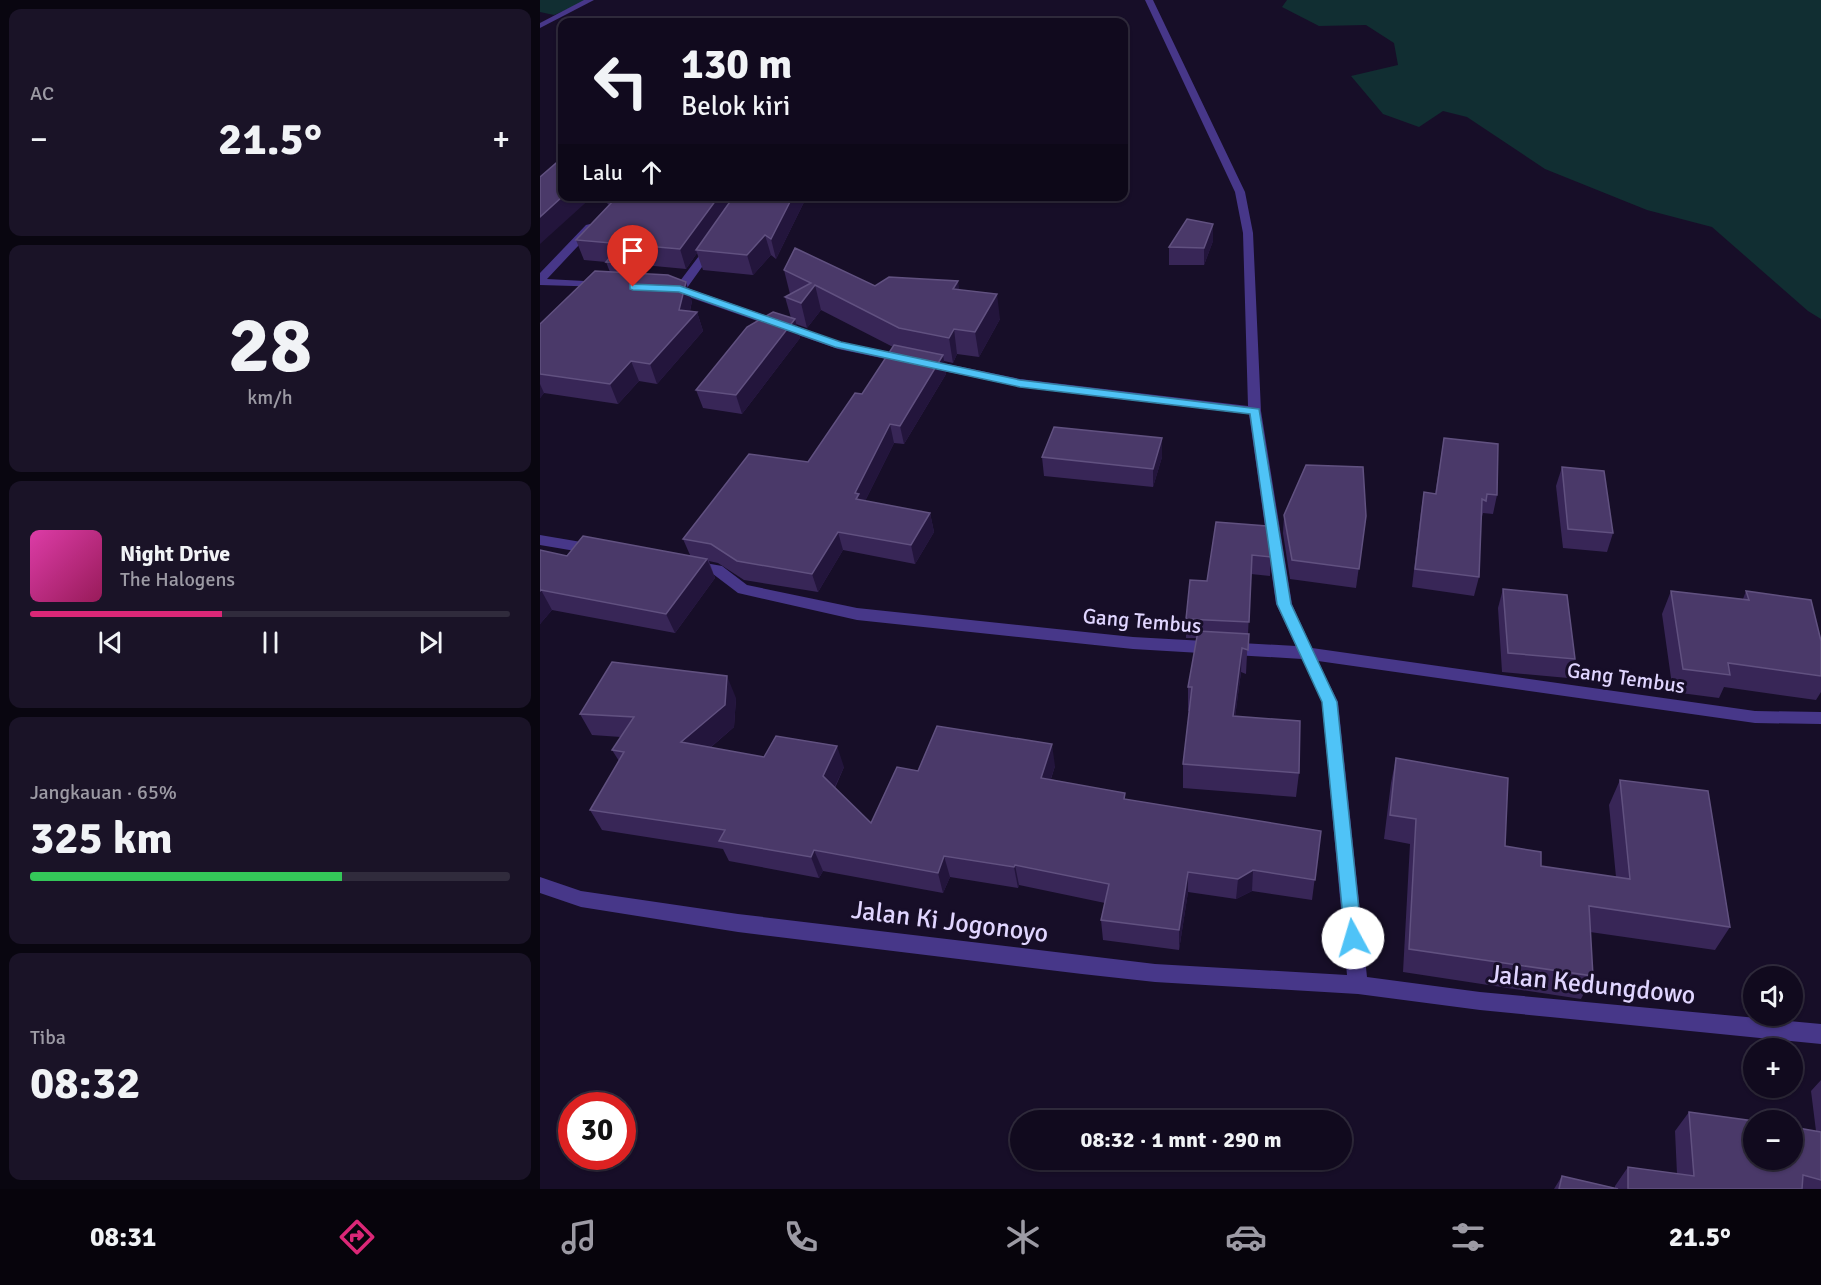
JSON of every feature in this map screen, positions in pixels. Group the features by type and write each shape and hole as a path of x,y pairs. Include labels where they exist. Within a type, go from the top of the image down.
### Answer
{"street":[{"path":"540,26 590,0"},
{"path":"1149,0 1240,192 1248,233 1255,411 1284,604 1330,702 1358,985"},
{"path":"540,281 599,218"},
{"path":"680,289 717,239"},
{"path":"540,281 610,285"},
{"path":"657,288 680,289 838,345 1020,383 1255,411"},
{"path":"540,540 611,552"},
{"name":"Gang Tembus","path":"681,564 717,570 744,589 857,614 1133,643 1307,654 1755,717 1821,718"},
{"name":"Jalan Ki Jogonoyo","path":"540,885 581,899 738,923 1155,973 1358,985"},
{"name":"Jalan Kedungdowo","path":"1358,985 1480,1000 1821,1034"}],"green space":[{"path":"540,0 589,0 554,15 540,12"},
{"path":"1287,0 1821,0 1821,319 1808,311 1712,227 1647,210 1545,169 1467,117 1443,111 1419,127 1383,114 1351,76 1398,65 1394,43 1366,25 1319,26 1282,7"}],"building":[{"path":"558,161 558,201 540,217 540,177"},
{"path":"613,201 715,201 680,249 576,240"},
{"path":"730,201 790,201 771,239 765,235 747,255 696,250"},
{"path":"1187,219 1213,224 1204,248 1169,247"},
{"path":"795,248 875,286 889,277 958,281 953,289 997,294 975,332 954,329 949,338 899,328 815,285 801,303 785,297 811,283 784,270"},
{"path":"612,255 633,263 606,262"},
{"path":"595,271 668,275 686,282 679,310 697,312 650,364 631,361 610,384 540,374 540,324"},
{"path":"773,312 795,319 736,395 696,390 747,327"},
{"path":"894,345 943,355 900,426 890,424 855,493 859,494 856,499 930,513 911,545 838,532 812,574 737,561 711,544 683,539 749,454 808,462 855,393 862,394"},
{"path":"1054,427 1162,438 1153,469 1042,457"},
{"path":"1444,438 1498,444 1497,495 1487,494 1486,501 1482,499 1479,577 1415,569 1424,492 1436,494"},
{"path":"1306,465 1363,467 1366,516 1359,569 1292,560 1284,515"},
{"path":"1562,467 1604,471 1613,533 1568,529"},
{"path":"1216,522 1267,526 1271,557 1252,555 1249,622 1186,619 1190,580 1207,581"},
{"path":"583,536 707,559 666,614 540,591 540,550 567,556"},
{"path":"1503,589 1567,595 1575,659 1508,653"},
{"path":"1671,591 1749,600 1746,591 1811,600 1821,641 1821,676 1728,663 1730,675 1683,669"},
{"path":"1198,631 1249,634 1248,650 1242,648 1233,716 1300,721 1299,773 1183,764 1192,687 1188,687"},
{"path":"612,662 727,676 725,705 681,742 764,757 776,736 837,746 823,776 871,823 897,767 918,771 937,726 1052,744 1041,778 1125,793 1124,799 1321,831 1315,880 1253,870 1238,879 1188,872 1179,930 1101,920 1109,884 1015,865 1014,867 944,856 938,873 814,850 811,857 719,841 725,830 590,810 624,752 612,750 634,717 580,714"},
{"path":"1396,758 1508,778 1505,846 1541,852 1541,866 1630,879 1620,780 1708,791 1730,927 1589,906 1593,976 1409,949 1416,819 1390,815"},
{"path":"1689,1112 1743,1119 1743,1170 1803,1170 1803,1129 1821,1132 1821,1180 1803,1175 1802,1189 1628,1189 1628,1167 1694,1176"},
{"path":"1562,1176 1618,1189 1559,1189"}],"route":[{"path":"633,287 680,289 838,345 1020,383 1255,411 1261,437 1284,604 1330,702 1353,938"}]}
